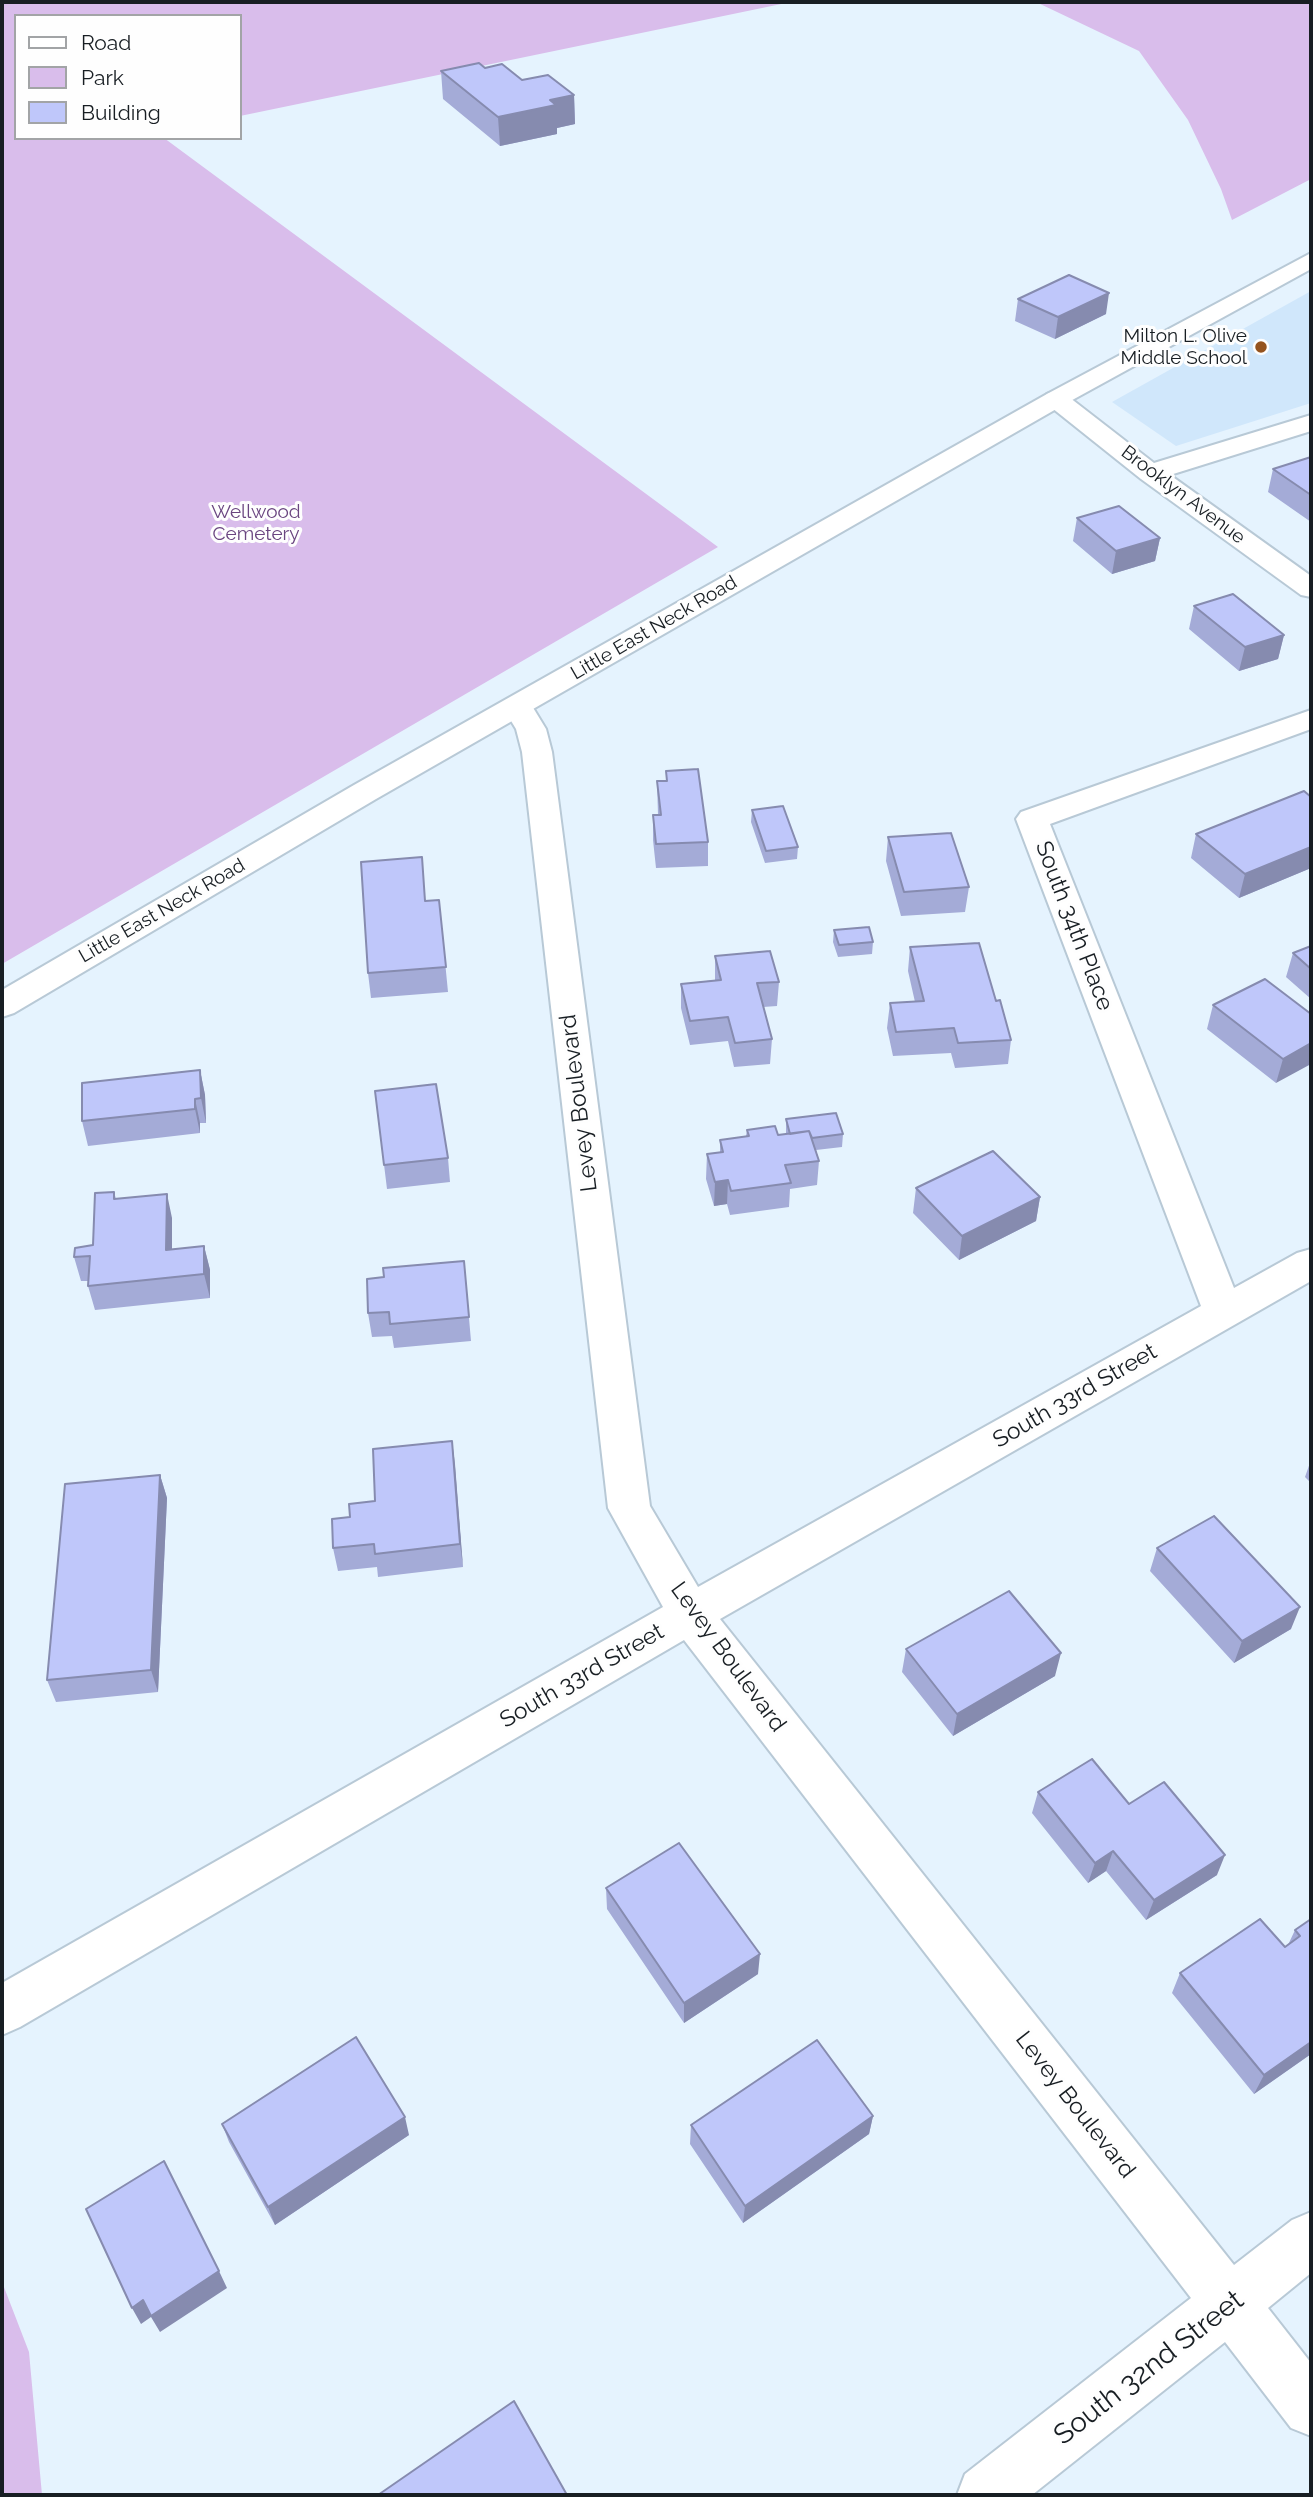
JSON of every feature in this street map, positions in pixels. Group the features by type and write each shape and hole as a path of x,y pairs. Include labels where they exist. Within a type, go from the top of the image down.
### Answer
{"street":[{"name":"Little East Neck Road","path":"2,1005 517,706 1056,399 1311,260"},
{"name":"Brooklyn Avenue","path":"1056,399 1150,473 1311,589"},
{"path":"1150,473 1311,423"},
{"name":"Levey Boulevard","path":"517,706 531,729 537,752 629,1508 690,1614 1311,2408"},
{"name":"South 34th Place","path":"1223,1311 1032,819 1311,719"},
{"name":"South 33rd Street","path":"2,2010 690,1614 1311,1263"},
{"name":"South 32nd Street","path":"986,2495 1311,2239"}],"shaded area":[{"name":"Milton L. Olive Middle School","path":"1311,291 1311,403 1176,446 1112,402"}],"green space":[{"name":"Wellwood Cemetery","path":"2,2 791,2 242,116 242,14 14,14 14,140 167,140 718,547 2,964"},
{"path":"1036,2 1311,2 1311,179 1232,220 1221,189 1188,120 1139,51"},
{"path":"2,2282 29,2352 42,2495 2,2495"}],"building":[{"path":"479,63 485,68 502,64 522,80 548,75 574,95 550,100 556,105 498,117 441,71"},
{"path":"1069,275 1109,293 1058,317 1018,299"},
{"path":"1311,457 1311,495 1273,469"},
{"path":"1119,506 1160,538 1116,551 1077,518"},
{"path":"1233,594 1284,635 1245,647 1194,606"},
{"path":"698,769 708,842 656,844 653,815 661,815 657,781 667,781 666,771"},
{"path":"1304,791 1311,797 1311,847 1245,874 1196,834"},
{"path":"783,806 798,847 766,851 752,810"},
{"path":"951,833 969,887 904,892 888,837"},
{"path":"422,857 425,901 439,900 446,967 368,973 361,862"},
{"path":"869,927 873,942 839,945 834,930"},
{"path":"979,943 1011,1040 958,1043 954,1028 896,1032 890,1003 924,1001 910,947"},
{"path":"1311,946 1311,969 1293,953"},
{"path":"770,951 779,982 757,983 772,1039 735,1043 728,1017 690,1021 681,984 721,980 715,956"},
{"path":"1265,979 1311,1014 1311,1043 1283,1059 1213,1005"},
{"path":"200,1070 201,1098 195,1099 195,1109 82,1121 82,1083"},
{"path":"436,1084 448,1158 384,1165 375,1091"},
{"path":"836,1113 843,1134 812,1138 809,1131 790,1134 786,1119"},
{"path":"775,1126 778,1135 809,1131 819,1161 785,1165 791,1183 731,1191 728,1180 715,1182 707,1154 723,1152 720,1140 749,1136 747,1130"},
{"path":"993,1151 1040,1197 962,1236 916,1188"},
{"path":"114,1192 114,1199 167,1194 166,1250 204,1246 204,1274 88,1286 90,1256 74,1257 75,1248 93,1245 95,1193"},
{"path":"464,1261 469,1317 390,1324 389,1312 368,1313 367,1279 384,1277 383,1268"},
{"path":"452,1441 460,1544 375,1554 374,1544 333,1548 332,1519 350,1517 349,1504 375,1501 373,1449"},
{"path":"160,1475 151,1670 47,1680 65,1484"},
{"path":"1214,1516 1300,1607 1242,1641 1157,1548"},
{"path":"1009,1591 1061,1653 957,1714 906,1649"},
{"path":"1092,1759 1129,1804 1164,1782 1225,1855 1154,1900 1113,1851 1095,1863 1038,1792"},
{"path":"679,1843 760,1954 684,2003 606,1888"},
{"path":"1260,1919 1285,1947 1300,1936 1295,1930 1311,1919 1311,2042 1264,2075 1180,1973"},
{"path":"356,2037 405,2117 268,2207 222,2124"},
{"path":"817,2040 873,2116 745,2206 691,2125"},
{"path":"164,2161 219,2271 151,2316 143,2300 132,2308 86,2209"},
{"path":"514,2401 567,2495 378,2495"}],"place":[{"name":"Milton L. Olive Middle School","path":"1261,347"}]}
